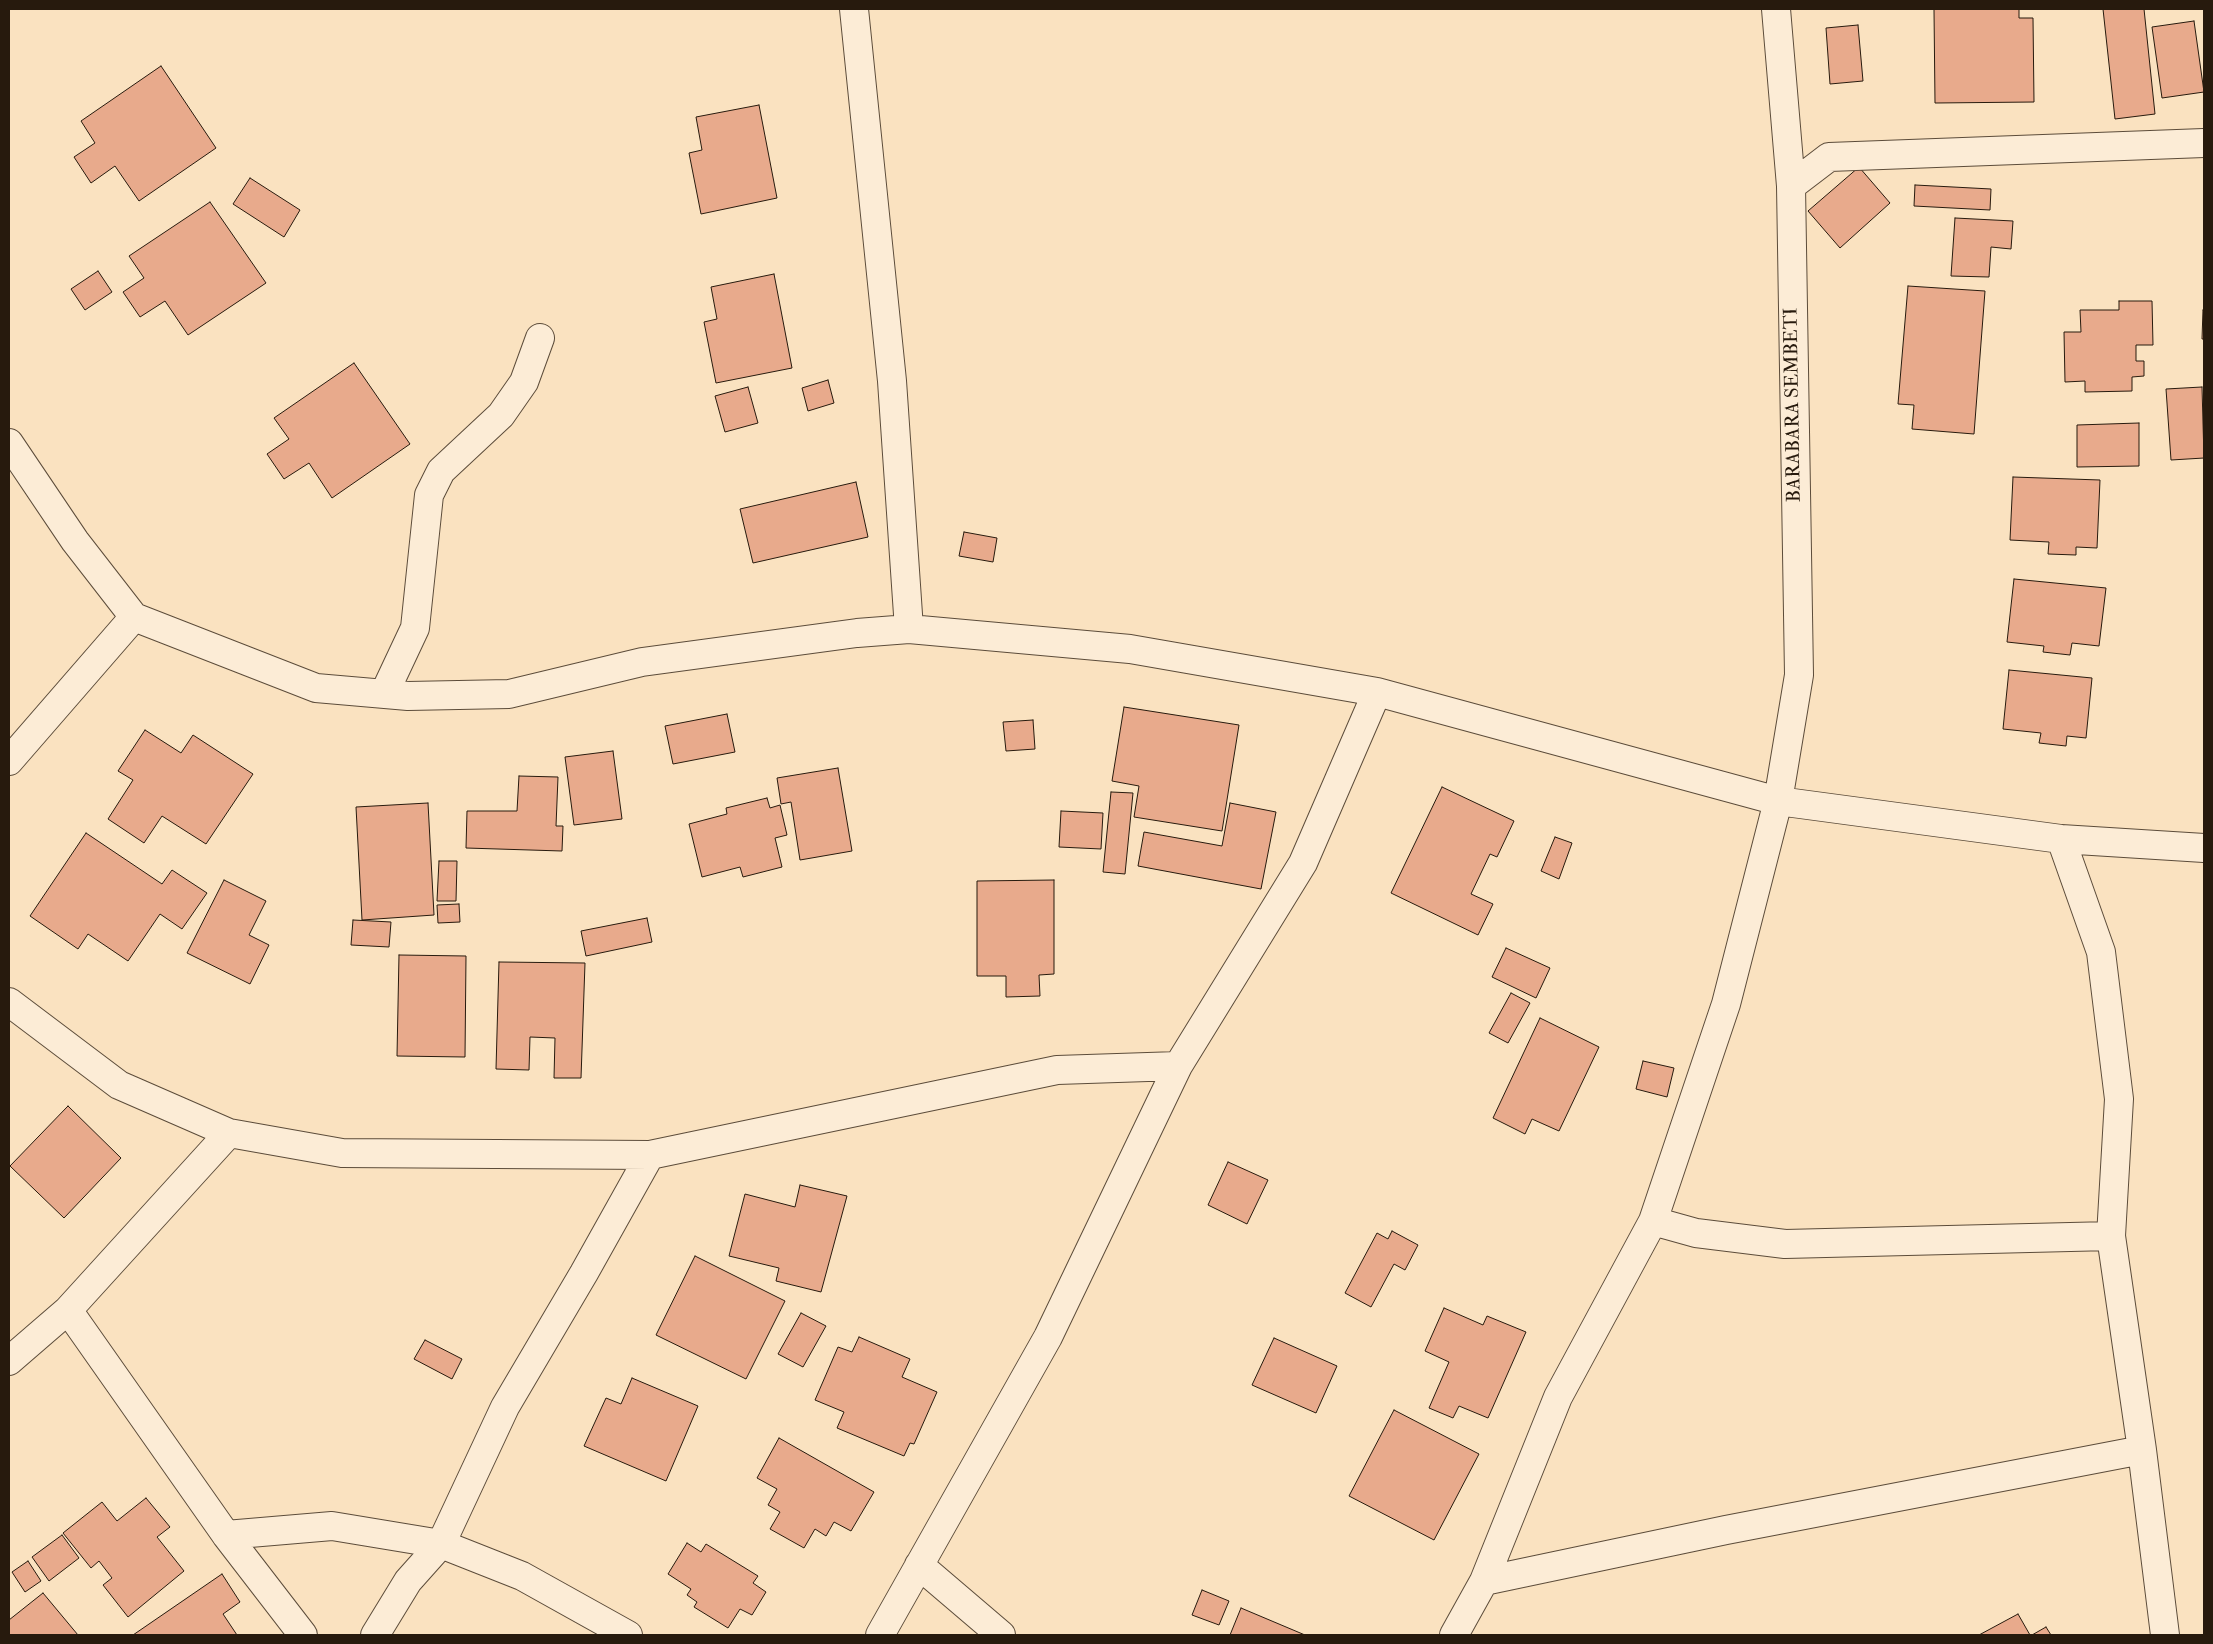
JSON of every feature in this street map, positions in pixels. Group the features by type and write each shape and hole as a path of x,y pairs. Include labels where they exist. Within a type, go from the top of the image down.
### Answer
{"street":[{"path":"854,9 892,381 909,629"},
{"name":"BARABARA SEMBETI","path":"1454,1635 1484,1581 1558,1397 1653,1221 1726,1004 1778,801 1799,675 1791,186 1776,9"},
{"path":"1791,186 1829,157 2204,143"},
{"path":"384,694 415,628 429,495 441,471 501,415 524,382 540,338"},
{"path":"9,443 75,541 134,617 316,688 408,696 509,694 642,662 857,633 909,629 1130,649 1377,692 1778,801 2061,839 2197,843"},
{"path":"9,761 134,617"},
{"path":"880,1635 1048,1337 1178,1066 1303,863 1377,692"},
{"path":"2061,839 2100,952 2104,981 2119,1098 2111,1236 2142,1450 2165,1635"},
{"path":"9,1002 119,1085 229,1133 342,1153 650,1155 1057,1070 1178,1066"},
{"path":"9,1361 68,1310 229,1133"},
{"path":"375,1635 408,1581 441,1544 505,1407 584,1273 650,1155"},
{"path":"1653,1221 1696,1233 1785,1244 2111,1236"},
{"path":"68,1310 226,1535 304,1635"},
{"path":"1484,1581 1726,1530 2142,1450"},
{"path":"226,1535 332,1526 441,1544 522,1576 628,1635"},
{"path":"919,1565 1001,1635"}],"building":[{"path":"1934,9 2019,9 2019,18 2033,18 2034,102 1935,103"},
{"path":"2103,9 2144,9 2155,114 2115,119"},
{"path":"2194,21 2204,92 2162,98 2152,27"},
{"path":"1858,25 1863,81 1830,84 1826,28"},
{"path":"161,66 216,148 139,201 115,166 91,183 74,157 95,143 81,121"},
{"path":"759,105 777,198 701,214 689,153 702,150 696,117"},
{"path":"1859,167 1890,203 1840,248 1808,211"},
{"path":"250,178 300,210 284,237 233,204"},
{"path":"1915,185 1991,189 1990,210 1914,206"},
{"path":"210,202 266,283 188,335 165,301 140,317 123,292 144,278 129,256"},
{"path":"1955,218 2013,221 2011,249 1991,247 1989,277 1951,276"},
{"path":"98,271 112,292 85,310 71,289"},
{"path":"774,274 792,368 716,383 704,322 717,319 711,287"},
{"path":"1908,286 1985,291 1974,434 1912,429 1914,405 1898,404"},
{"path":"2119,301 2152,301 2153,345 2136,345 2136,361 2144,361 2144,376 2132,377 2132,391 2085,392 2085,381 2065,382 2064,332 2081,332 2080,310 2119,310"},
{"path":"2203,310 2204,339 2202,339"},
{"path":"354,363 410,444 332,498 309,463 284,479 267,454 289,439 274,418"},
{"path":"828,380 834,403 808,411 802,388"},
{"path":"748,387 758,423 725,432 715,396"},
{"path":"2202,387 2204,458 2171,460 2166,389"},
{"path":"2139,423 2139,466 2077,467 2077,425"},
{"path":"2013,477 2100,480 2097,548 2076,547 2076,555 2048,554 2049,542 2010,540"},
{"path":"856,482 868,537 753,563 740,509"},
{"path":"964,532 997,538 993,562 959,556"},
{"path":"2014,579 2106,588 2099,646 2072,643 2070,655 2043,652 2044,646 2007,642"},
{"path":"2009,670 2092,678 2086,738 2067,736 2066,746 2039,743 2041,733 2003,729"},
{"path":"1124,707 1239,725 1222,831 1134,817 1139,786 1112,781"},
{"path":"727,714 735,752 673,764 665,726"},
{"path":"1033,720 1035,749 1006,751 1003,722"},
{"path":"145,730 181,753 193,735 253,774 206,844 162,816 144,843 108,819 133,780 118,771"},
{"path":"613,751 622,819 574,825 565,757"},
{"path":"838,768 852,851 800,860 791,802 781,804 777,778"},
{"path":"519,776 558,777 556,826 563,826 562,851 466,848 467,811 517,811"},
{"path":"1442,787 1514,821 1497,857 1490,854 1471,894 1493,904 1478,935 1391,893"},
{"path":"1111,792 1133,793 1125,874 1103,872"},
{"path":"767,798 770,808 780,805 787,835 775,838 782,867 743,877 740,867 702,877 689,824 727,814 726,808"},
{"path":"428,803 434,915 362,920 356,807"},
{"path":"1230,803 1276,812 1261,889 1138,866 1144,832 1222,846"},
{"path":"1061,811 1103,813 1101,849 1059,847"},
{"path":"86,833 162,884 172,870 207,893 182,929 160,914 128,961 88,934 78,949 30,916"},
{"path":"1555,837 1572,843 1559,879 1541,871"},
{"path":"439,861 457,861 456,901 437,901"},
{"path":"224,880 266,901 249,935 269,945 250,984 187,953"},
{"path":"1054,880 1054,974 1039,975 1040,996 1006,997 1006,976 977,976 977,881"},
{"path":"459,904 460,922 438,923 437,905"},
{"path":"647,918 652,942 586,956 581,931"},
{"path":"353,920 391,922 389,947 351,945"},
{"path":"1506,948 1550,968 1536,998 1492,977"},
{"path":"399,955 466,956 465,1057 397,1056"},
{"path":"499,962 585,963 581,1078 554,1078 555,1038 530,1037 529,1070 496,1069"},
{"path":"1511,993 1530,1003 1508,1043 1489,1033"},
{"path":"1540,1018 1599,1047 1559,1131 1532,1119 1525,1134 1493,1118"},
{"path":"1643,1061 1674,1068 1667,1097 1636,1089"},
{"path":"68,1106 121,1158 64,1218 10,1166"},
{"path":"1228,1162 1268,1180 1247,1224 1208,1205"},
{"path":"800,1185 847,1196 821,1292 776,1281 779,1268 729,1256 745,1194 795,1207"},
{"path":"1392,1231 1418,1245 1405,1270 1394,1264 1371,1307 1345,1293 1377,1233 1388,1239"},
{"path":"695,1256 785,1301 746,1379 656,1335"},
{"path":"1444,1308 1483,1325 1487,1316 1526,1332 1488,1418 1459,1406 1453,1418 1429,1408 1449,1362 1425,1351"},
{"path":"801,1313 826,1326 803,1367 778,1354"},
{"path":"859,1337 910,1359 902,1377 937,1392 914,1444 910,1443 904,1456 837,1428 844,1412 815,1400 838,1347 852,1352"},
{"path":"1274,1338 1337,1366 1316,1413 1252,1385"},
{"path":"425,1340 462,1359 452,1379 414,1359"},
{"path":"632,1378 698,1406 666,1481 584,1446 606,1398 621,1404"},
{"path":"1394,1410 1479,1454 1434,1540 1349,1496"},
{"path":"779,1438 874,1492 851,1531 834,1522 826,1536 815,1529 804,1548 770,1529 780,1512 768,1505 777,1489 757,1478"},
{"path":"146,1498 170,1527 157,1537 184,1571 128,1617 103,1585 112,1578 99,1561 91,1568 63,1533 102,1502 117,1521"},
{"path":"62,1535 79,1558 49,1581 32,1557"},
{"path":"687,1543 701,1552 706,1544 758,1576 753,1583 766,1592 752,1615 740,1609 728,1628 694,1607 697,1602 687,1595 691,1589 668,1574"},
{"path":"28,1561 41,1581 25,1592 12,1572"},
{"path":"222,1574 240,1602 223,1614 237,1635 133,1635"},
{"path":"1202,1590 1229,1601 1219,1625 1192,1615"},
{"path":"43,1593 78,1635 9,1635 9,1620"},
{"path":"1241,1608 1305,1635 1230,1635"},
{"path":"2018,1614 2030,1635 1979,1635"},
{"path":"2046,1627 2051,1635 2032,1635"}]}
